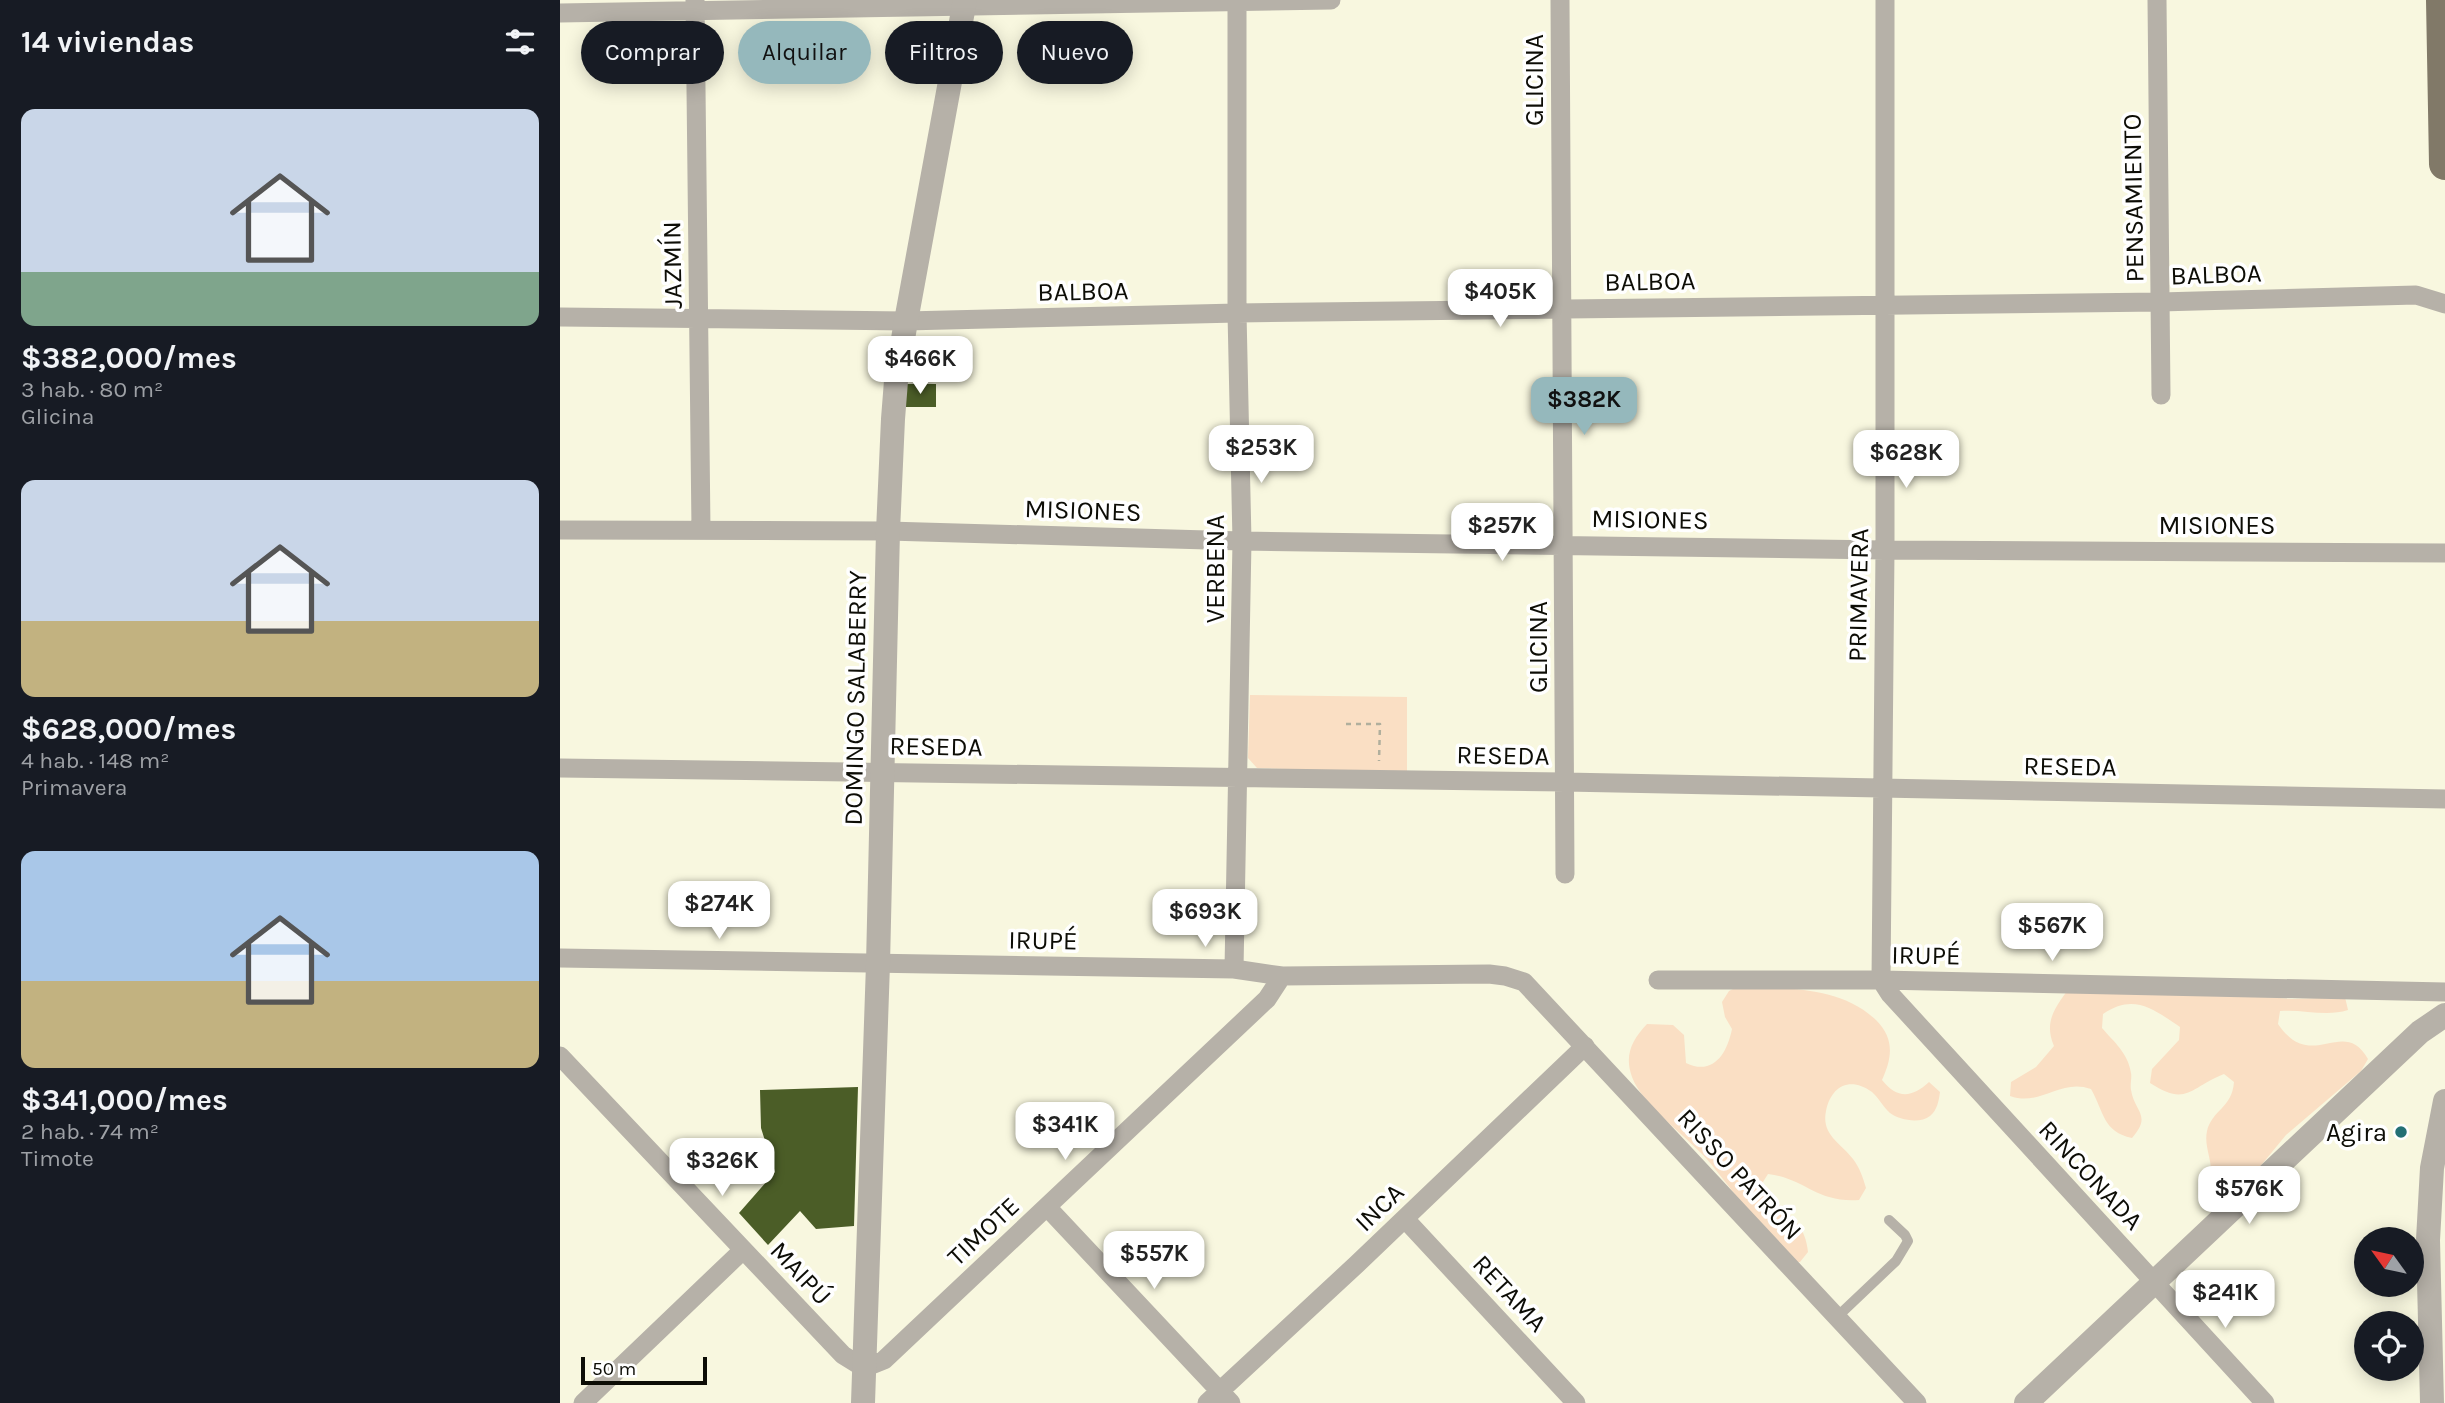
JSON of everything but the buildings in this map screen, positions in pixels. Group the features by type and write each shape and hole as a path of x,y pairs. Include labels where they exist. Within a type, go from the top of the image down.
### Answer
{"main road":[{"path":"2443,4 2445,164"}],"street":[{"path":"560,13 695,5 1331,0"},
{"name":"GLICINA","path":"1560,0 1565,874"},
{"name":"PRIMAVERA","path":"1881,980 1885,550 1885,0"},
{"name":"PENSAMIENTO","path":"2157,0 2161,395"},
{"name":"VERBENA","path":"1234,969 1242,541 1237,313 1237,1"},
{"name":"DOMINGO SALABERRY","path":"863,1403 878,964 888,531 896,381 964,3"},
{"name":"JAZMÍN","path":"695,5 701,530"},
{"name":"BALBOA","path":"560,317 906,321 1562,308 2160,302 2416,295 2445,304"},
{"name":"MISIONES","path":"560,530 888,531 1242,541 1885,550 2445,553"},
{"name":"RESEDA","path":"560,768 1564,782 2445,799"},
{"name":"IRUPÉ","path":"560,958 1234,969 1282,976 1489,974 1524,982"},
{"name":"TIMOTE","path":"864,1368 884,1360 1267,999 1282,976"},
{"name":"IRUPÉ","path":"1658,980 1881,980 2445,992"},
{"name":"RINCONADA","path":"1881,980 1890,994 2265,1403"},
{"name":"RISSO PATRÓN","path":"1524,982 1917,1403"},
{"path":"2026,1403 2420,1032 2445,1015"},
{"name":"INCA","path":"1219,1399 1586,1046"},
{"name":"MAIPÚ","path":"560,1056 843,1356 864,1368"},
{"path":"2432,1403 2428,1240 2432,1168 2445,1101"},
{"path":"1047,1207 1219,1399"},
{"name":"RETAMA","path":"1405,1219 1576,1403"},
{"path":"583,1403 743,1250"}],"lane":[{"path":"1837,1317 1904,1251 1908,1241 1889,1220"}],"path":[{"path":"1346,724 1380,724 1379,780"}],"shaded area":[{"path":"1250,695 1407,697 1407,773 1257,768 1248,758"},
{"path":"2074,981 2292,999 2345,997 2348,1010 2331,1013 2280,1011 2278,1024 2291,1038 2303,1044 2348,1042 2358,1047 2368,1059 2361,1071 2286,1135 2258,1169 2233,1183 2219,1181 2211,1171 2207,1131 2213,1118 2230,1098 2234,1082 2224,1074 2188,1093 2180,1094 2172,1094 2150,1083 2152,1069 2179,1040 2180,1027 2152,1009 2134,1004 2124,1005 2103,1014 2102,1028 2127,1059 2133,1098 2141,1114 2141,1124 2132,1138 2122,1135 2110,1126 2091,1089 2070,1087 2031,1098 2010,1096 2011,1082 2036,1067 2054,1046 2051,1019"},
{"path":"1741,985 1813,991 1846,1000 1876,1020 1886,1034 1890,1056 1882,1080 1893,1091 1911,1093 1929,1082 1940,1092 1932,1114 1915,1120 1894,1115 1864,1087 1849,1084 1832,1095 1826,1111 1826,1126 1859,1169 1866,1188 1859,1200 1832,1198 1792,1180 1768,1174 1761,1185 1802,1230 1808,1252 1800,1262 1787,1262 1711,1164 1646,1100 1630,1069 1631,1048 1647,1024 1673,1025 1684,1035 1686,1063 1704,1067 1711,1065 1727,1047 1732,1029 1725,1017 1722,1002 1729,991"}],"place":[{"name":"Agira","path":"2401,1132"}]}
